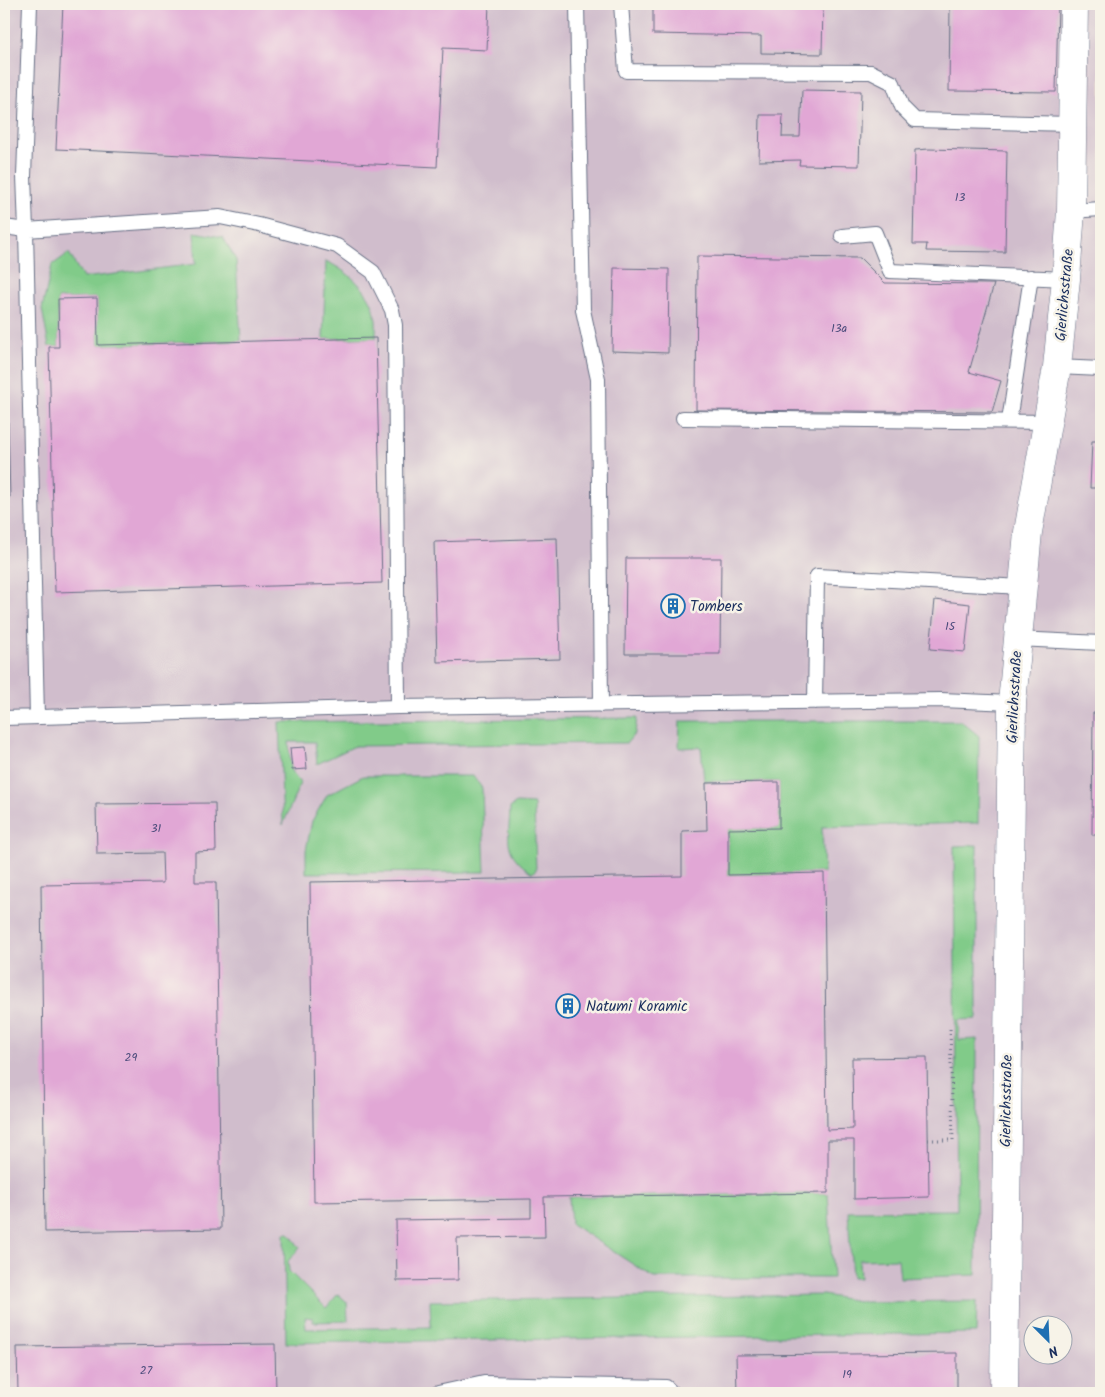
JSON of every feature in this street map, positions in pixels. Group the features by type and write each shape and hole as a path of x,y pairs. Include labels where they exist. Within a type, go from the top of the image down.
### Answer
{"street":[{"name":"Gierlichsstraße","path":"1004,1393 1012,703 1028,532 1057,367 1066,279 1071,211 1074,4"}],"lane":[{"path":"30,4 24,176 37,717"},
{"path":"578,4 582,310 598,379 601,705"},
{"path":"622,4 626,71 871,72 893,83 902,107 915,120 1072,124"},
{"path":"1071,211 1101,209"},
{"path":"4,227 26,230 220,217 259,225 337,246 373,272 392,310 395,325 398,707"},
{"path":"842,236 875,233 890,272 1066,279"},
{"path":"1009,421 1031,277"},
{"path":"1057,367 1101,369"},
{"path":"684,418 1048,422"},
{"path":"815,702 817,576 1022,587"},
{"path":"1017,639 1101,643"},
{"path":"4,718 398,707 941,700 1012,703"},
{"path":"438,1393 484,1382 666,1387 672,1393"}],"path":[{"path":"928,1140 954,1140 950,1027"}],"shaded area":[{"path":"4,4 1101,4 1101,1393 4,1393"}],"green space":[{"path":"194,232 223,237 236,260 241,341 98,345 97,298 58,299 59,347 49,347 42,309 52,265 69,253 83,278 196,264"},
{"path":"326,261 350,276 369,297 376,317 376,338 323,339"},
{"path":"637,718 635,733 627,743 355,746 317,764 315,742 289,742 291,771 300,783 283,825 279,722"},
{"path":"680,721 961,721 979,736 978,823 822,827 824,873 728,875 728,829 779,828 779,782 704,781 701,747 679,748"},
{"path":"363,776 473,776 482,788 485,872 306,873 306,850 312,821 327,795"},
{"path":"516,803 534,804 536,870 532,873 516,859 509,845 510,808"},
{"path":"977,845 977,1019 958,1020 959,1040 977,1039 976,1275 900,1278 898,1259 859,1260 860,1278 852,1278 848,1211 957,1210 954,846"},
{"path":"828,1193 833,1278 654,1278 571,1224 569,1197"},
{"path":"284,1233 289,1233 300,1248 288,1261 289,1271 326,1308 338,1294 347,1302 348,1321 313,1322 313,1318 305,1317 306,1329 431,1327 430,1301 823,1295 864,1302 977,1301 976,1333 286,1343"}],"building":[{"path":"4,4 8,4 5,51 4,51"},
{"path":"63,4 489,4 487,50 443,48 437,167 56,149"},
{"path":"653,4 823,4 822,54 761,53 761,36 653,34"},
{"path":"950,4 1058,4 1056,92 949,91"},
{"path":"802,90 861,91 859,166 799,165 800,160 759,161 760,115 783,115 782,137 800,137"},
{"path":"915,150 1007,151 1005,252 926,251 927,244 913,244"},
{"path":"697,256 860,258 885,283 994,284 969,372 1001,381 992,412 696,410"},
{"path":"614,268 669,269 668,353 612,351"},
{"path":"97,298 98,345 376,338 382,583 55,592 49,347 59,347 58,299"},
{"path":"4,386 7,386 10,497 4,498"},
{"path":"1092,441 1101,441 1101,488 1090,488"},
{"path":"557,538 560,659 437,662 434,542"},
{"name":"Tombers","path":"626,558 721,558 720,654 625,654"},
{"path":"935,600 970,604 965,652 930,649"},
{"path":"1093,713 1101,713 1101,835 1092,835"},
{"path":"305,747 307,769 292,770 290,748"},
{"name":"Natumi Koramic","path":"779,782 779,828 728,829 728,875 824,873 827,1130 853,1129 852,1058 927,1057 929,1197 854,1199 854,1140 828,1140 828,1193 544,1197 545,1237 457,1238 458,1280 397,1281 396,1220 531,1218 531,1199 314,1202 310,882 682,876 682,831 707,830 706,783"},
{"path":"215,803 216,851 195,852 195,882 216,882 221,1229 45,1232 41,885 163,883 162,853 97,854 96,804"},
{"path":"275,1344 276,1393 18,1393 17,1347"},
{"path":"957,1353 957,1393 737,1393 736,1355"}],"place":[{"name":"Tombers","path":"673,606"},
{"name":"Natumi Koramic","path":"568,1006"}]}
